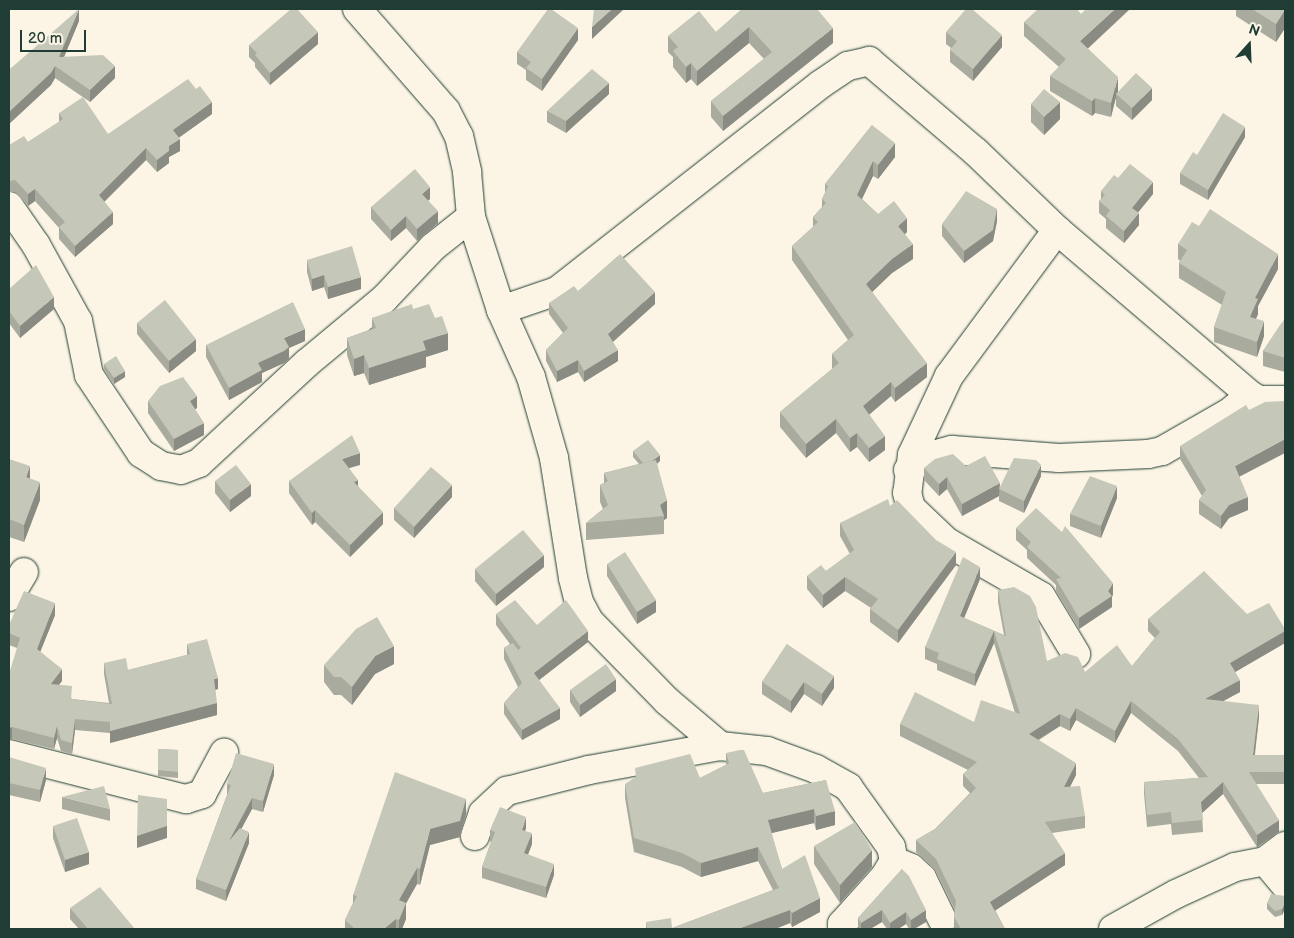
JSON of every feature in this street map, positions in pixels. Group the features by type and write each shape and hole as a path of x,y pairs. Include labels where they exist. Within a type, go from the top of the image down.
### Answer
{"street":[{"path":"358,9 446,111 459,136 467,172 471,217 500,310 531,377 554,458 573,578 582,608 589,621 660,694 720,746"},
{"path":"500,310 557,290 821,84 860,61 869,61 976,152 1057,230 1250,395 1259,400 1285,400"},
{"path":"9,206 36,245 78,321 89,375 141,453 161,466 182,470 199,463 307,363 384,298 433,247 471,217"},
{"path":"1057,230 960,360 923,427 908,470 907,493 911,508 947,542 1041,596 1076,654"},
{"path":"908,470 929,456 952,450 1059,458 1148,454 1162,451 1230,412 1250,395"},
{"path":"9,597 24,572"},
{"path":"474,836 483,813 506,791 607,766 720,746 768,751 838,779 878,825 891,847 894,861 885,876 842,924 842,929"},
{"path":"9,754 186,799 202,794 224,753"},
{"path":"1113,929 1176,894 1235,867 1275,853 1285,885"},
{"path":"894,861 911,868 922,878 942,919"}],"building":[{"path":"79,9 59,57 103,55 115,66 90,90 55,66 51,73 9,112 9,67 10,69"},
{"path":"291,9 297,9 318,32 270,73 255,55 257,53 249,45"},
{"path":"548,9 551,9 578,28 542,79 526,68 531,62 517,52"},
{"path":"594,9 612,9 592,27"},
{"path":"742,9 817,9 833,28 723,116 711,101 772,52 749,27 697,71 691,63 686,67 673,51 678,47 668,36 699,11 716,32"},
{"path":"966,9 972,9 1002,35 973,69 950,50 957,41 946,32"},
{"path":"1038,9 1077,9 1081,14 1086,9 1115,9 1080,41 1118,77 1111,103 1095,98 1092,101 1050,76 1066,59 1024,22"},
{"path":"1252,9 1285,9 1285,10 1276,24"},
{"path":"592,69 609,83 566,121 547,111"},
{"path":"1136,73 1152,88 1132,108 1116,94"},
{"path":"188,79 196,89 200,86 212,102 173,130 180,139 169,146 169,151 157,160 146,148 99,195 113,212 75,246 59,227 65,222 35,189 28,194 15,180 9,181 9,145 24,136 28,142 63,119 59,113 83,97 108,134"},
{"path":"1044,89 1060,102 1044,117 1031,104"},
{"path":"1223,113 1245,127 1208,190 1180,173 1193,152 1197,155"},
{"path":"872,125 895,143 878,165 873,161 857,195 878,214 894,201 907,218 898,226 913,244 892,259 866,284 927,363 895,388 891,382 863,406 885,436 869,448 857,433 850,438 836,419 806,444 780,412 839,363 832,354 854,335 792,246 818,222 813,217 826,203 822,199 828,186 825,184"},
{"path":"1130,164 1153,182 1132,208 1139,213 1124,231 1106,216 1110,210 1099,201 1105,195 1101,191 1114,175 1118,178"},
{"path":"415,169 430,187 422,194 438,211 417,229 406,216 391,230 371,207"},
{"path":"966,191 997,209 993,230 964,251 942,224"},
{"path":"1210,209 1278,254 1255,298 1258,299 1250,317 1264,321 1257,342 1214,327 1226,292 1179,263 1187,250 1178,244 1192,222 1199,226"},
{"path":"352,246 361,277 328,287 324,275 312,279 307,260"},
{"path":"620,254 655,292 608,334 618,350 584,371 578,360 557,371 546,350 568,328 549,303 574,286 578,291"},
{"path":"36,265 54,297 20,326 9,311 9,289"},
{"path":"165,300 196,339 169,361 137,323"},
{"path":"293,302 305,329 284,338 289,347 258,363 262,370 229,388 206,345"},
{"path":"412,304 413,309 429,304 435,318 442,316 448,333 423,341 426,350 369,368 364,355 354,359 347,338 376,328 372,318"},
{"path":"1285,319 1285,358 1263,351"},
{"path":"116,356 125,371 114,378 104,364"},
{"path":"183,377 197,396 190,401 204,423 174,439 148,401 160,386"},
{"path":"1285,401 1285,439 1235,466 1248,497 1229,505 1221,516 1199,500 1206,490 1180,446 1246,405 1249,410 1265,402"},
{"path":"352,435 360,453 342,459 358,480 354,482 383,512 350,545 315,510 312,513 289,481"},
{"path":"648,440 660,455 652,461 643,463 633,451"},
{"path":"953,454 966,466 985,456 1000,483 962,504 947,477 939,484 924,468 935,459"},
{"path":"1014,458 1036,460 1041,465 1024,501 999,489"},
{"path":"9,459 30,466 26,477 40,482 24,525 9,519"},
{"path":"656,460 667,500 660,505 664,516 586,523 608,505 600,485 608,481 604,473"},
{"path":"236,465 251,484 230,500 215,481"},
{"path":"431,467 452,485 414,527 394,508"},
{"path":"1090,476 1117,486 1101,526 1070,514"},
{"path":"888,499 890,506 897,500 936,540 956,552 898,630 870,609 878,599 845,577 823,595 807,576 821,565 826,571 854,550 840,523"},
{"path":"1036,508 1062,532 1065,526 1113,583 1108,591 1112,596 1079,618 1056,579 1061,578 1027,547 1031,542 1016,528"},
{"path":"523,530 544,555 496,594 475,569"},
{"path":"625,552 656,600 637,612 607,564"},
{"path":"963,557 980,567 960,616 1006,636 998,590 1014,587 1030,596 1036,607 1047,661 1065,653 1078,657 1085,672 1117,645 1132,666 1160,632 1148,619 1204,571 1247,614 1269,603 1285,631 1230,663 1240,680 1205,699 1259,705 1253,755 1285,755 1285,772 1249,772 1279,820 1257,835 1223,782 1201,802 1203,820 1172,823 1171,812 1147,815 1144,782 1208,777 1178,739 1131,701 1115,731 1076,708 1070,719 1060,714 1029,734 1076,763 1064,787 1080,786 1085,816 1045,822 1065,853 990,902 1005,929 961,929 954,917 956,901 936,859 916,840 935,829 976,788 963,774 977,762 900,724 915,692 974,722 981,700 1020,714 994,631 975,674 937,659 939,653 925,647"},
{"path":"24,591 55,603 37,649 62,669 51,684 72,686 71,699 112,704 104,663 126,658 128,670 190,654 187,644 207,639 218,678 214,679 217,703 110,731 110,722 75,719 72,743 61,740 57,726 54,738 12,727 9,728 9,674 20,638 9,633 9,625"},
{"path":"515,600 537,625 566,600 588,631 534,673 560,708 522,730 504,703 522,683 504,648 513,643 518,650 521,648 496,614"},
{"path":"377,617 394,646 375,656 352,687 341,677 334,677 324,665 356,629"},
{"path":"787,644 834,676 822,694 804,682 791,701 762,682"},
{"path":"606,664 616,679 580,705 570,690"},
{"path":"158,749 178,750 178,772 158,770"},
{"path":"744,750 763,793 826,780 835,811 816,816 814,809 768,820 782,869 805,855 820,898 792,913 790,910 738,929 647,929 646,922 671,918 672,928 779,888 758,847 701,863 682,853 634,838 625,784 636,777 635,768 690,754 700,778 729,763 726,753"},
{"path":"236,753 274,764 263,801 252,798 229,841 240,828 249,832 226,890 196,879 231,785 227,784"},
{"path":"9,757 46,768 40,790 9,783"},
{"path":"395,772 466,799 460,821 430,829 420,869 417,868 399,900 406,903 399,920 396,919 384,929 355,929 345,920 357,896 353,895"},
{"path":"104,786 110,809 62,797"},
{"path":"138,795 167,799 167,826 137,836"},
{"path":"500,807 526,817 522,830 532,833 524,853 554,864 546,887 482,867 495,832 490,830"},
{"path":"77,818 89,852 65,860 53,826"},
{"path":"855,822 872,850 840,885 814,846"},
{"path":"902,869 909,876 926,910 911,920 906,912 890,923 882,910 861,923 858,918"},
{"path":"100,887 135,929 88,929 70,908"},
{"path":"1271,894 1285,896 1285,903 1282,909 1275,911 1267,903"}]}
